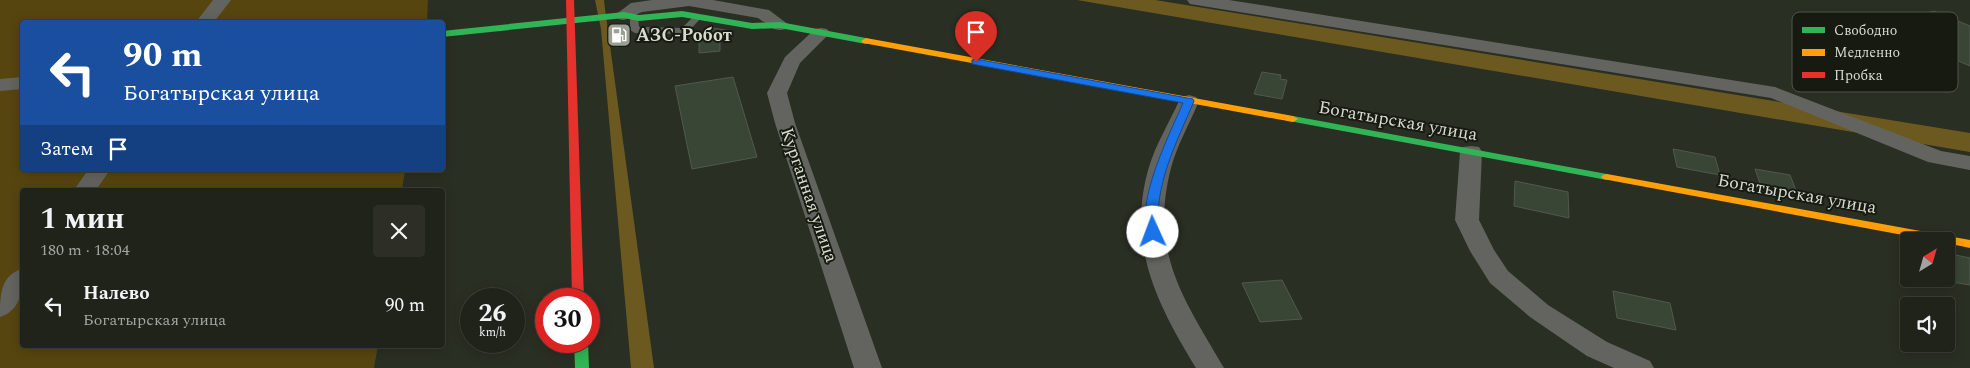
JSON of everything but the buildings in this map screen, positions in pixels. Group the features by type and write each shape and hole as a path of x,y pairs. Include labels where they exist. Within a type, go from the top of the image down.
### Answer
{"street":[{"path":"207,20 222,0"},
{"path":"570,0 578,288"},
{"path":"1196,0 1303,8 1775,93 1936,156 1970,162"},
{"path":"629,10 689,1 763,14 780,25"},
{"name":"Богатырская улица","path":"445,34 572,20 629,10 639,18 682,14 752,26 780,25 1970,244"},
{"name":"Курганная улица","path":"820,33 792,61 777,93 785,123 868,368"},
{"path":"0,85 20,83"},
{"path":"1189,101 1160,167 1151,215 1158,268 1181,324 1210,368"},
{"path":"1471,152 1467,220 1482,252 1499,277 1539,310 1597,349 1640,368"},
{"path":"86,188 98,172"},
{"path":"0,308 20,280"},
{"path":"581,353 582,368"}],"lane":[{"path":"629,10 635,30 684,31 698,17"}],"shaded area":[{"path":"0,0 428,0 427,20 20,20 20,172 405,172 402,188 20,188 20,348 377,348 374,368 0,368"},
{"path":"595,0 604,0 654,368 631,368 601,29"},
{"path":"1077,0 1155,0 1970,133 1970,152"}],"traffic: fast":[{"path":"445,34 624,15 639,18 682,14 752,26 780,25 866,41"},
{"path":"1293,119 1607,177"},
{"path":"581,353 582,368"}],"traffic: slow":[{"path":"866,41 1293,119"},
{"path":"1607,177 1970,244"}],"traffic: jam":[{"path":"570,0 578,288"}],"place":[{"name":"АЗС-Робот","path":"619,35"}],"route":[{"path":"976,62 1189,101 1160,167 1151,215 1153,232"}]}
